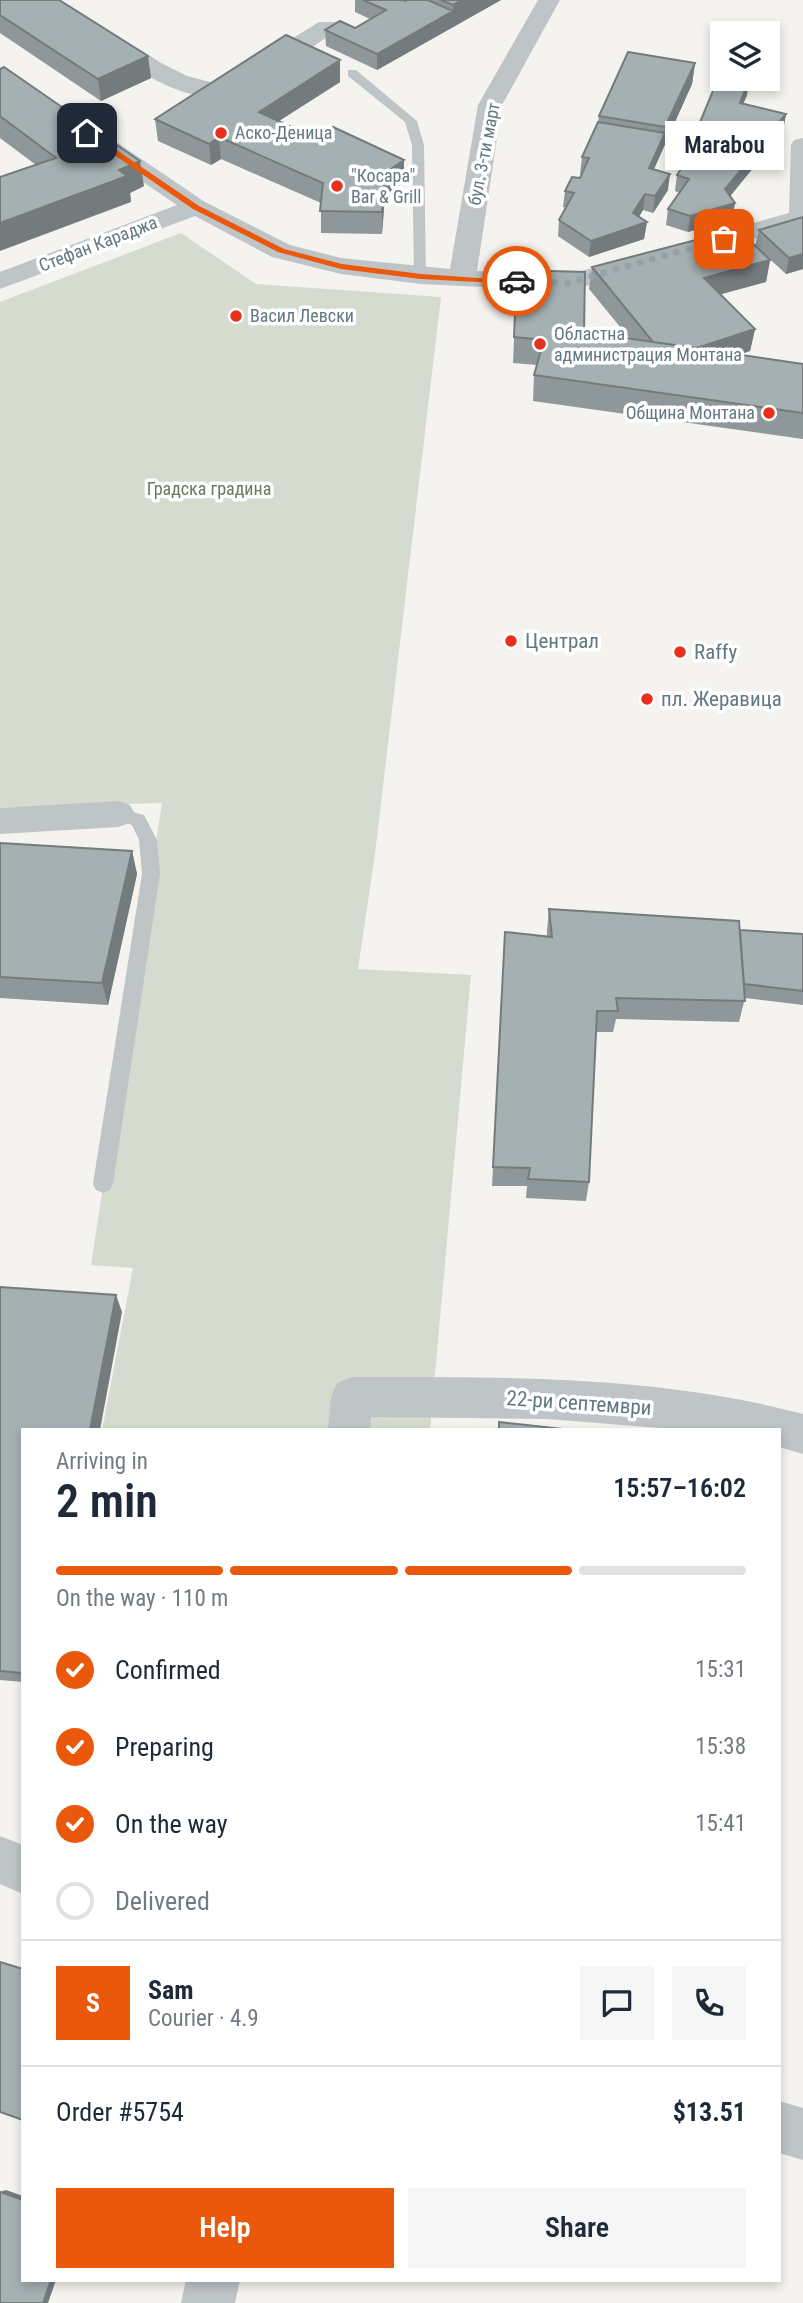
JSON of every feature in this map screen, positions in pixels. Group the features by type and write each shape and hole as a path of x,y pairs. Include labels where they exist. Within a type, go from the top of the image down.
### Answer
{"street":[{"path":"46,0 171,79 210,91 219,90 249,74 327,27"},
{"name":"бул. 3-ти март","path":"462,279 490,105 549,0"},
{"path":"81,129 196,207 281,251 341,266 421,276 568,283 802,217 803,145"},
{"name":"Стефан Караджа","path":"0,281 196,207"},
{"path":"0,821 118,814"},
{"name":"22-ри септември","path":"350,1414 505,1396 640,1406 743,1418 780,1428"},
{"name":"22-ри септември","path":"781,1428 803,1434"},
{"path":"0,1860 21,1869"},
{"path":"781,2128 803,2134"},
{"path":"208,2303 213,2282"}],"lane":[{"path":"352,73 411,121 418,145 421,276"},
{"path":"103,1184 152,874 148,840 138,820 118,814"}],"green space":[{"name":"Градска градина","path":"181,233 256,284 441,297 375,854 358,969 471,975 430,1428 102,1428 133,1268 91,1265 162,803 0,808 0,302"}],"building":[{"path":"0,0 59,0 148,56 98,79 0,15"},
{"path":"363,0 428,0 453,11 377,54 325,30 340,21 355,28 386,10"},
{"path":"441,0 463,0 453,5"},
{"path":"286,35 340,60 259,112 315,138 333,127 404,160 385,173 382,212 320,211 323,183 219,137 209,144 155,119"},
{"path":"628,52 695,63 665,127 599,116"},
{"path":"4,67 140,161 119,170 127,176 0,223 0,177 56,158 0,116 0,69"},
{"path":"713,91 744,91 740,103 786,114 759,146 695,134"},
{"path":"598,122 665,133 649,168 670,174 655,196 645,194 633,213 647,222 591,241 559,220 574,193 565,191 572,177 580,178 589,158 582,157"},
{"path":"699,141 756,152 725,189 735,203 690,216 668,209 689,179 677,175"},
{"path":"803,217 803,254 789,258 759,230"},
{"path":"738,229 770,260 704,278 755,329 697,348 653,342 592,267"},
{"path":"517,270 585,272 584,332 803,364 803,413 534,375 544,340 514,337"},
{"path":"0,843 132,851 102,983 0,977"},
{"path":"549,909 739,921 745,1001 616,998 618,1011 597,1011 589,1182 528,1179 530,1168 493,1167 505,932 552,937"},
{"path":"740,930 803,934 803,991 744,984"},
{"path":"0,1287 116,1295 90,1428 21,1428 21,1673 0,1671"},
{"path":"499,1422 554,1428 499,1428"},
{"path":"0,1962 21,1968 21,2119 0,2112"},
{"path":"0,2192 21,2199 21,2282 50,2282 43,2303 0,2303"}],"way so far":[{"path":"517,281 568,283 724,239"}],"place":[{"name":"Аско-Деница","path":"221,133"},
{"name":"\"Косара\" Bar & Grill","path":"337,186"},
{"name":"Marabou","path":"724,239"},
{"name":"Васил Левски","path":"236,316"},
{"name":"Областна администрация Монтана","path":"540,344"},
{"name":"Община Монтана","path":"769,413"},
{"name":"Централ","path":"511,641"},
{"name":"Raffy","path":"680,652"},
{"name":"пл. Жеравица","path":"647,699"}],"route":[{"path":"87,133 196,207 281,251 341,266 421,276 517,281"}]}
